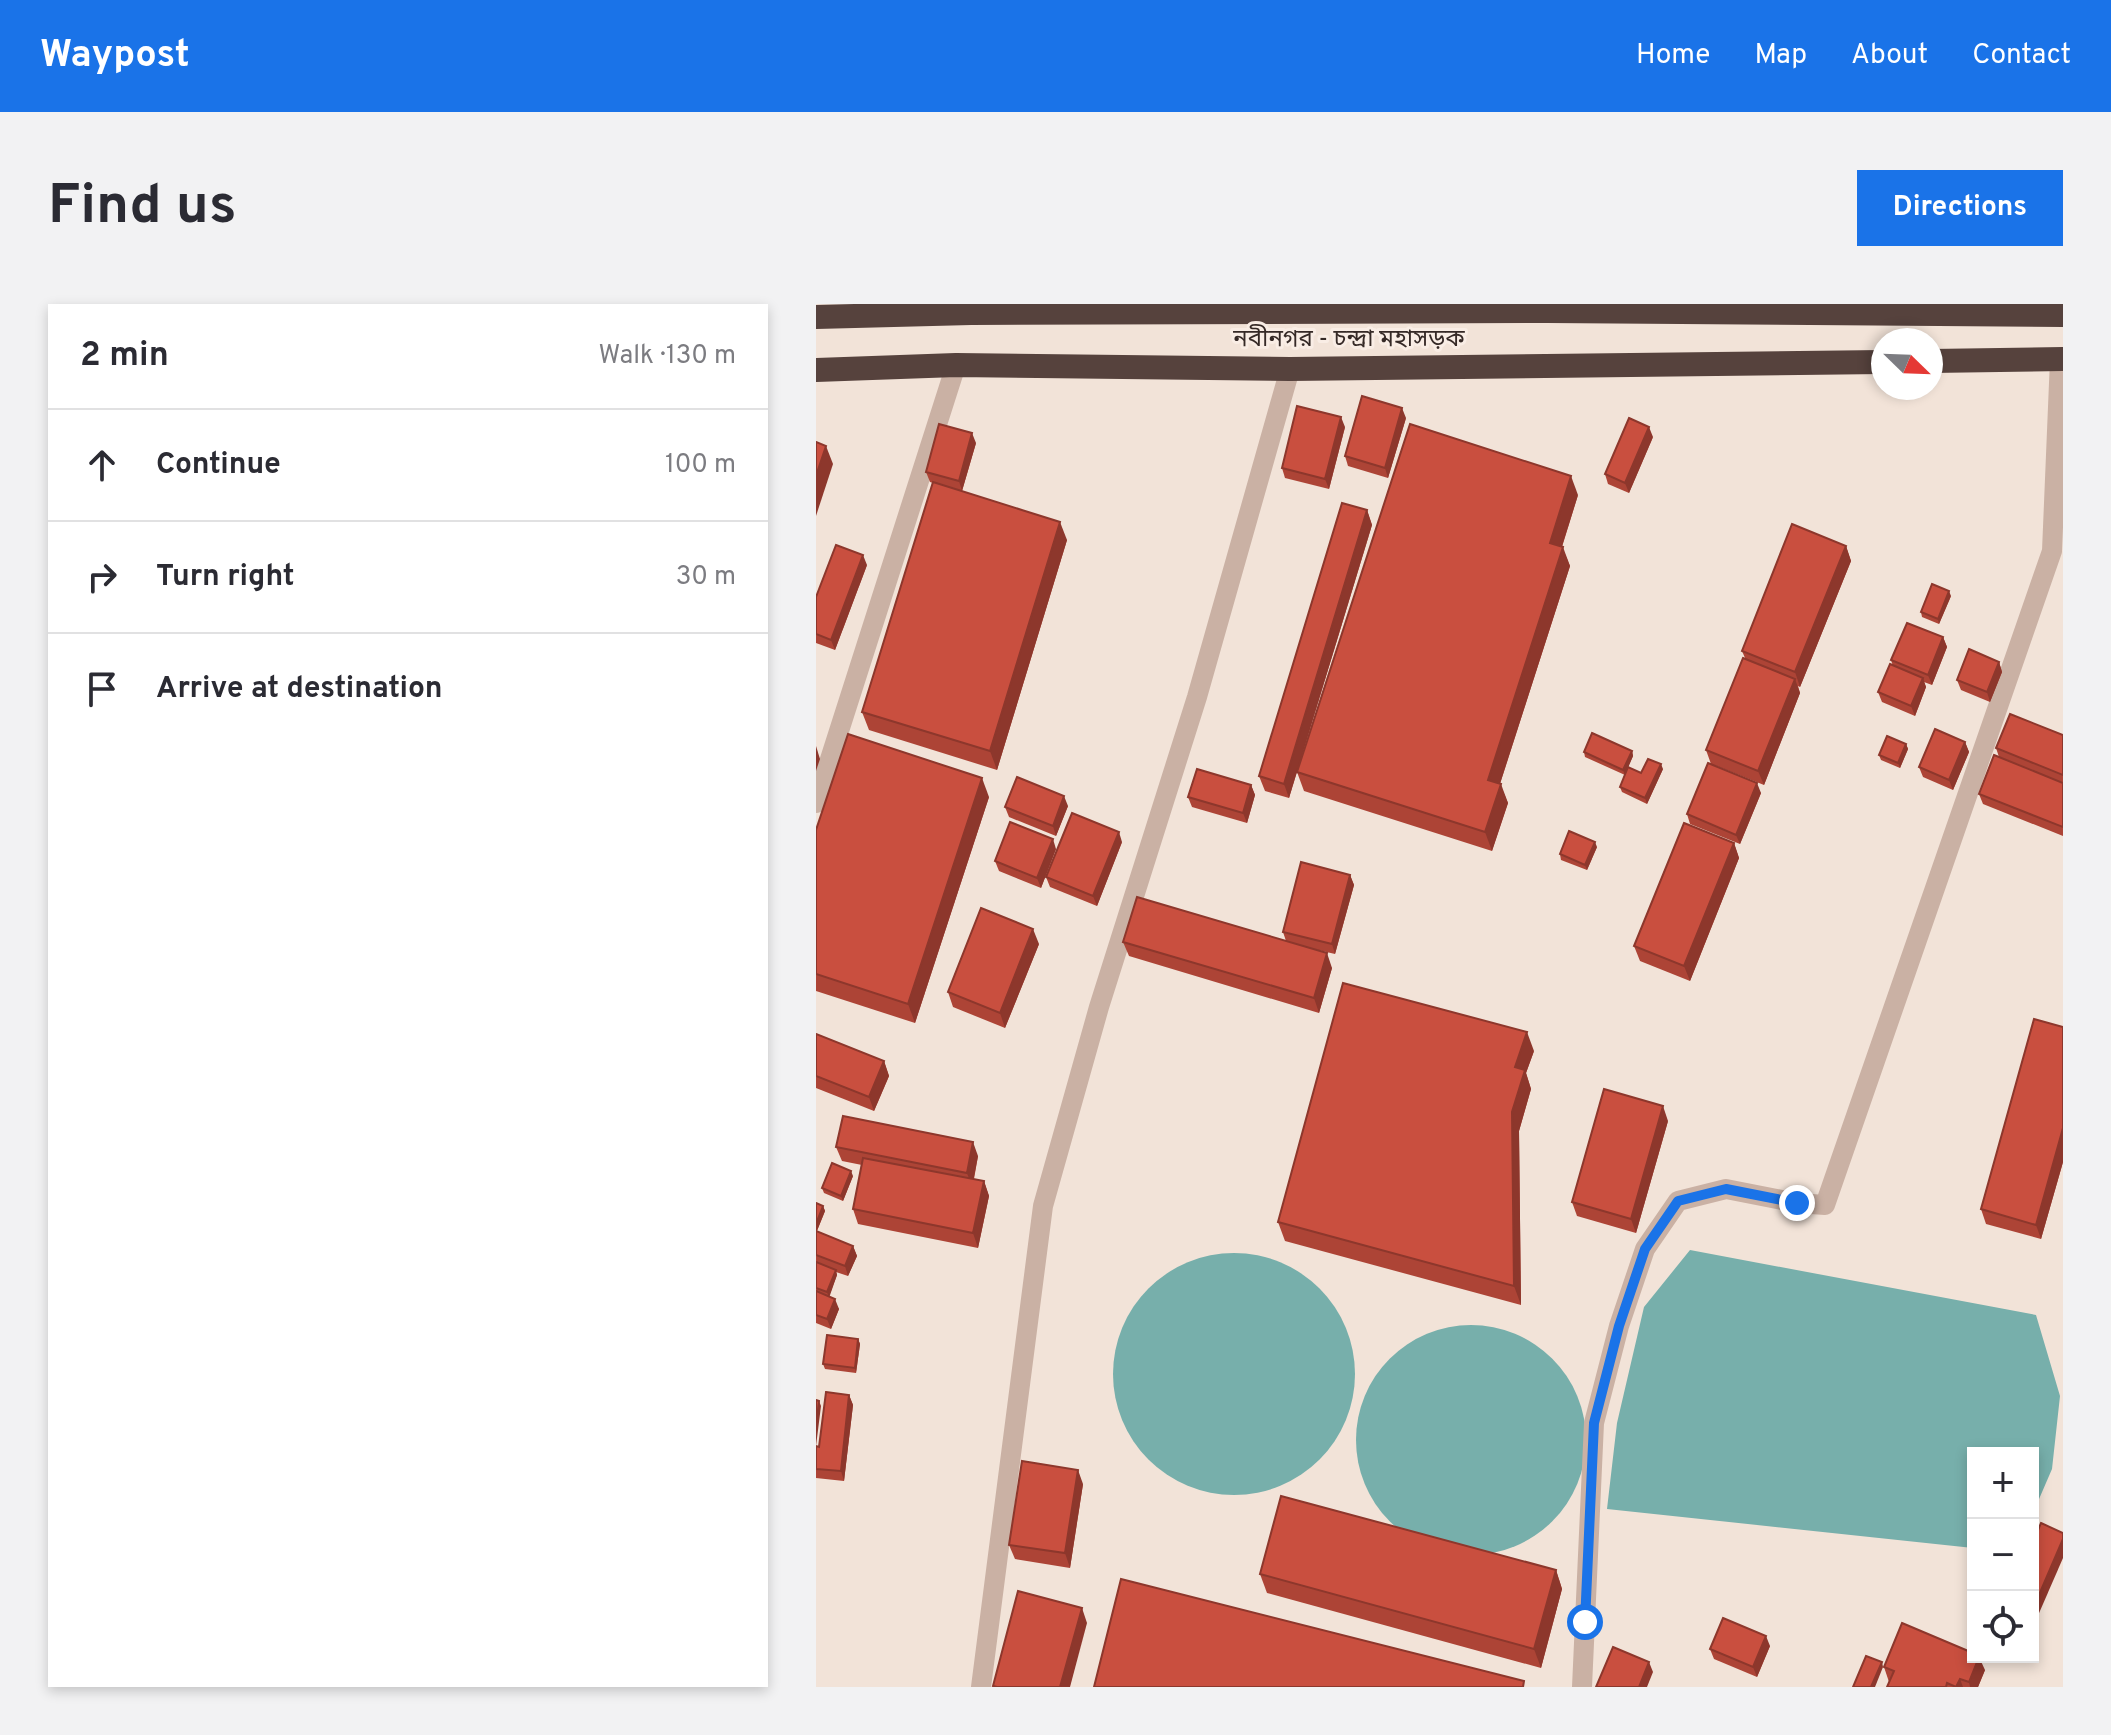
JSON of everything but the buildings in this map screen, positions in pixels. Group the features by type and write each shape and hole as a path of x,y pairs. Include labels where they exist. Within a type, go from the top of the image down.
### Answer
{"highway":[{"name":"নবীনগর - চন্দ্রা মহাসড়ক","path":"816,317 1550,308 2063,315"},
{"path":"1943,361 2062,359"},
{"name":"নবীনগর - চন্দ্রা মহাসড়ক","path":"816,370 956,365 1290,369 1871,362"}],"street":[{"path":"1582,1687 1594,1423 1619,1326 1645,1249 1678,1201 1726,1189 1797,1203 1825,1205 2052,551 2062,359"},
{"path":"816,803 956,365"},
{"path":"981,1687 1043,1206 1099,1007 1197,697 1290,369"}],"water":[{"path":"1690,1250 2036,1315 2060,1396 2052,1469 2039,1499 2039,1447 1967,1447 1967,1547 1607,1509 1617,1423 1644,1307"},
{"path":"1234,1253 1280,1263 1301,1274 1319,1289 1334,1307 1345,1328 1355,1374 1345,1420 1334,1441 1319,1459 1301,1474 1280,1485 1234,1495 1188,1485 1167,1474 1149,1459 1134,1441 1123,1420 1113,1374 1123,1328 1134,1307 1149,1289 1167,1274 1188,1263"},
{"path":"1471,1325 1493,1327 1515,1334 1552,1359 1577,1396 1584,1418 1584,1462 1577,1484 1552,1521 1515,1546 1493,1553 1471,1555 1449,1553 1427,1546 1390,1521 1365,1484 1358,1462 1356,1440 1358,1418 1365,1396 1390,1359 1427,1334 1449,1327"}],"route":[{"path":"1585,1622 1594,1423 1619,1326 1645,1249 1678,1201 1726,1189 1797,1203"}]}
